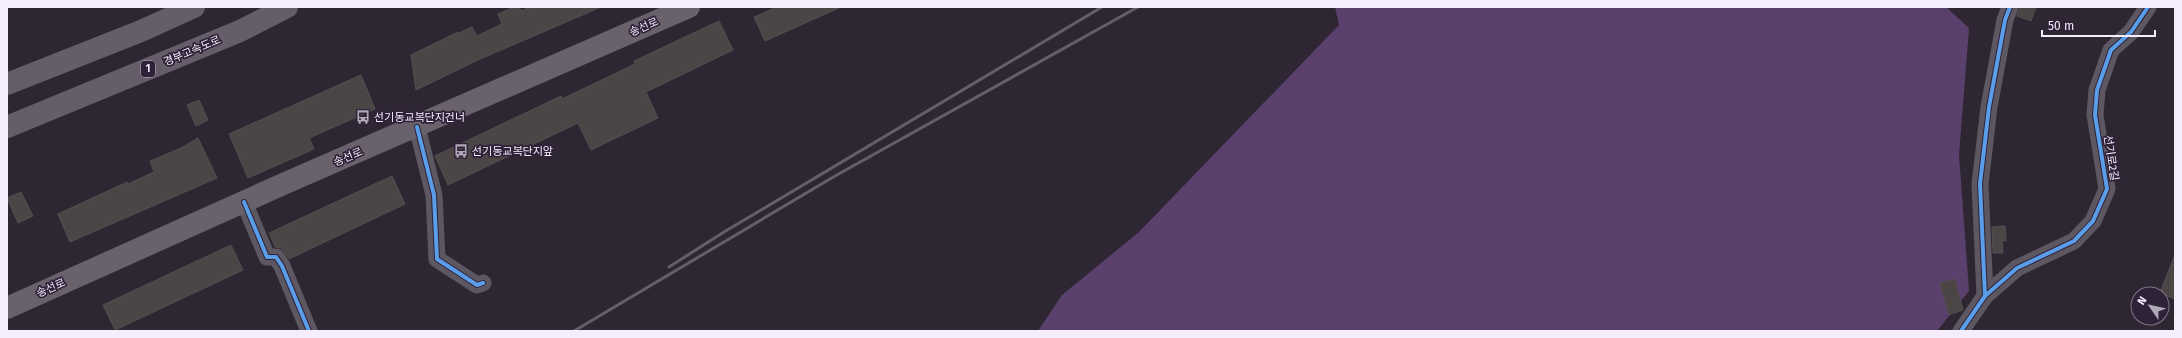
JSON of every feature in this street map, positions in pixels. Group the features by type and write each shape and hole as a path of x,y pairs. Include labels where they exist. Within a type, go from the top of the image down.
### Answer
{"highway":[{"path":"7,84 141,31 194,7"},
{"name":"경부고속도로","path":"7,127 232,34 287,7"}],"main road":[{"name":"송선로","path":"7,308 244,202 417,128 689,7"}],"street":[{"path":"1985,296 1980,184 1988,107 2005,20 2010,7"},
{"name":"선기로2길","path":"1961,331 1985,296 2017,268 2074,241 2093,221 2107,189 2095,115 2097,90 2111,50 2131,32 2148,7"},
{"path":"417,128 434,195 437,259 477,285 483,283"},
{"path":"244,202 267,257 276,257 282,266 309,331"}],"shaded area":[{"path":"1335,7 1946,7 1969,28 1959,155 1969,291 1937,331 1038,331 1062,295 1139,232 1339,25"}],"building":[{"path":"514,7 519,7 521,11 530,7 601,7 478,60 416,90 411,55 458,32 459,33 472,27 477,36 502,24 498,14"},
{"path":"777,7 841,7 765,41 754,17"},
{"path":"2020,7 2036,7 2031,21 2017,16"},
{"path":"719,21 733,50 646,92 658,118 591,150 578,123 448,185 435,156 561,96 562,99 635,64 634,61"},
{"path":"361,75 375,109 309,138 314,149 248,178 229,134"},
{"path":"199,100 208,120 196,126 187,105"},
{"path":"198,138 217,178 70,242 58,214 127,182 128,184 154,172 150,161 181,148"},
{"path":"392,176 405,204 289,259 281,248 275,247 269,233"},
{"path":"21,192 33,216 18,223 7,198"},
{"path":"2005,226 2006,241 2002,240 2003,253 1993,253 1992,227"},
{"path":"231,245 243,270 115,330 103,305"},
{"path":"2175,257 2175,299 2170,297 2170,286 2163,286"},
{"path":"1955,279 1963,310 1949,315 1940,283"}],"railway":[{"path":"669,267 724,232 1102,7"},
{"path":"574,331 835,176 1138,7"}],"cycle path":[{"path":"1985,296 1980,184 1989,107 2005,20 2010,7"},
{"path":"1961,331 1985,296 2017,268 2074,241 2093,221 2107,189 2095,115 2097,90 2111,50 2131,32 2148,7"},
{"path":"417,127 434,195 437,259 477,285 483,283"},
{"path":"244,202 267,257 276,257 282,266 309,331"}],"place":[{"name":"선기동교복단지건너","path":"363,117"},
{"name":"선기동교복단지앞","path":"461,151"}]}
